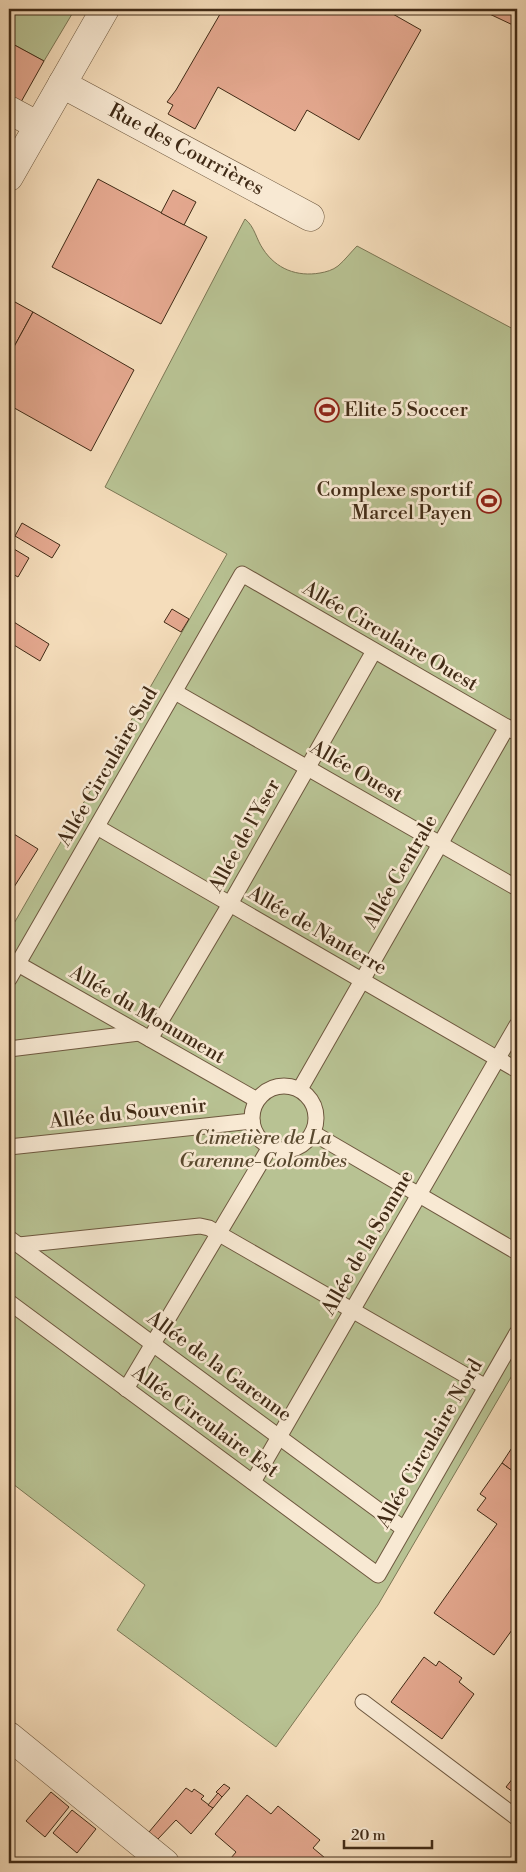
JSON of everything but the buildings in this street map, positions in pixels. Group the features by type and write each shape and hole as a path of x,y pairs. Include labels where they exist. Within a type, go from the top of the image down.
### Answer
{"street":[{"path":"9,177 105,9"},
{"name":"Rue des Courrières","path":"62,84 310,218"},
{"path":"9,110 37,125"},
{"path":"9,1736 165,1863"}],"lane":[{"name":"Allée Circulaire Ouest","path":"242,574 512,730"},
{"name":"Allée Circulaire Sud","path":"9,980 242,574"},
{"name":"Allée de l'Yser","path":"145,1036 230,904 374,651"},
{"name":"Allée Ouest","path":"175,692 517,888"},
{"name":"Allée Centrale","path":"300,1089 440,844 512,730"},
{"name":"Allée de Nanterre","path":"97,827 517,1070"},
{"name":"Allée du Monument","path":"18,964 257,1100"},
{"name":"Allée de la Somme","path":"253,1482 517,1025"},
{"path":"9,1049 145,1036"},
{"path":"276,1086 300,1089 309,1097 315,1108 316,1121 313,1133 305,1142 294,1148 282,1150 270,1147 261,1141 255,1132 252,1110 257,1100 265,1092 276,1086"},
{"name":"Allée du Souvenir","path":"9,1147 252,1121"},
{"path":"313,1133 418,1196 517,1252"},
{"path":"126,1389 270,1147"},
{"path":"14,1242 200,1226 219,1233 486,1387"},
{"name":"Allée de la Garenne","path":"14,1242 404,1529"},
{"name":"Allée Circulaire Est","path":"9,1302 378,1575"},
{"name":"Allée Circulaire Nord","path":"378,1575 517,1332"},
{"path":"363,1702 517,1818"}],"green space":[{"path":"9,9 75,9 44,61 9,42"},
{"name":"Cimetière de La Garenne-Colombes","path":"245,219 268,256 288,270 303,274 329,271 338,266 357,246 517,331 517,1367 378,1605 276,1747 117,1630 145,1585 9,1481 9,932 227,554 105,487"}],"place":[{"name":"Elite 5 Soccer","path":"327,410"},
{"name":"Complexe sportif Marcel Payen","path":"489,501"}]}
